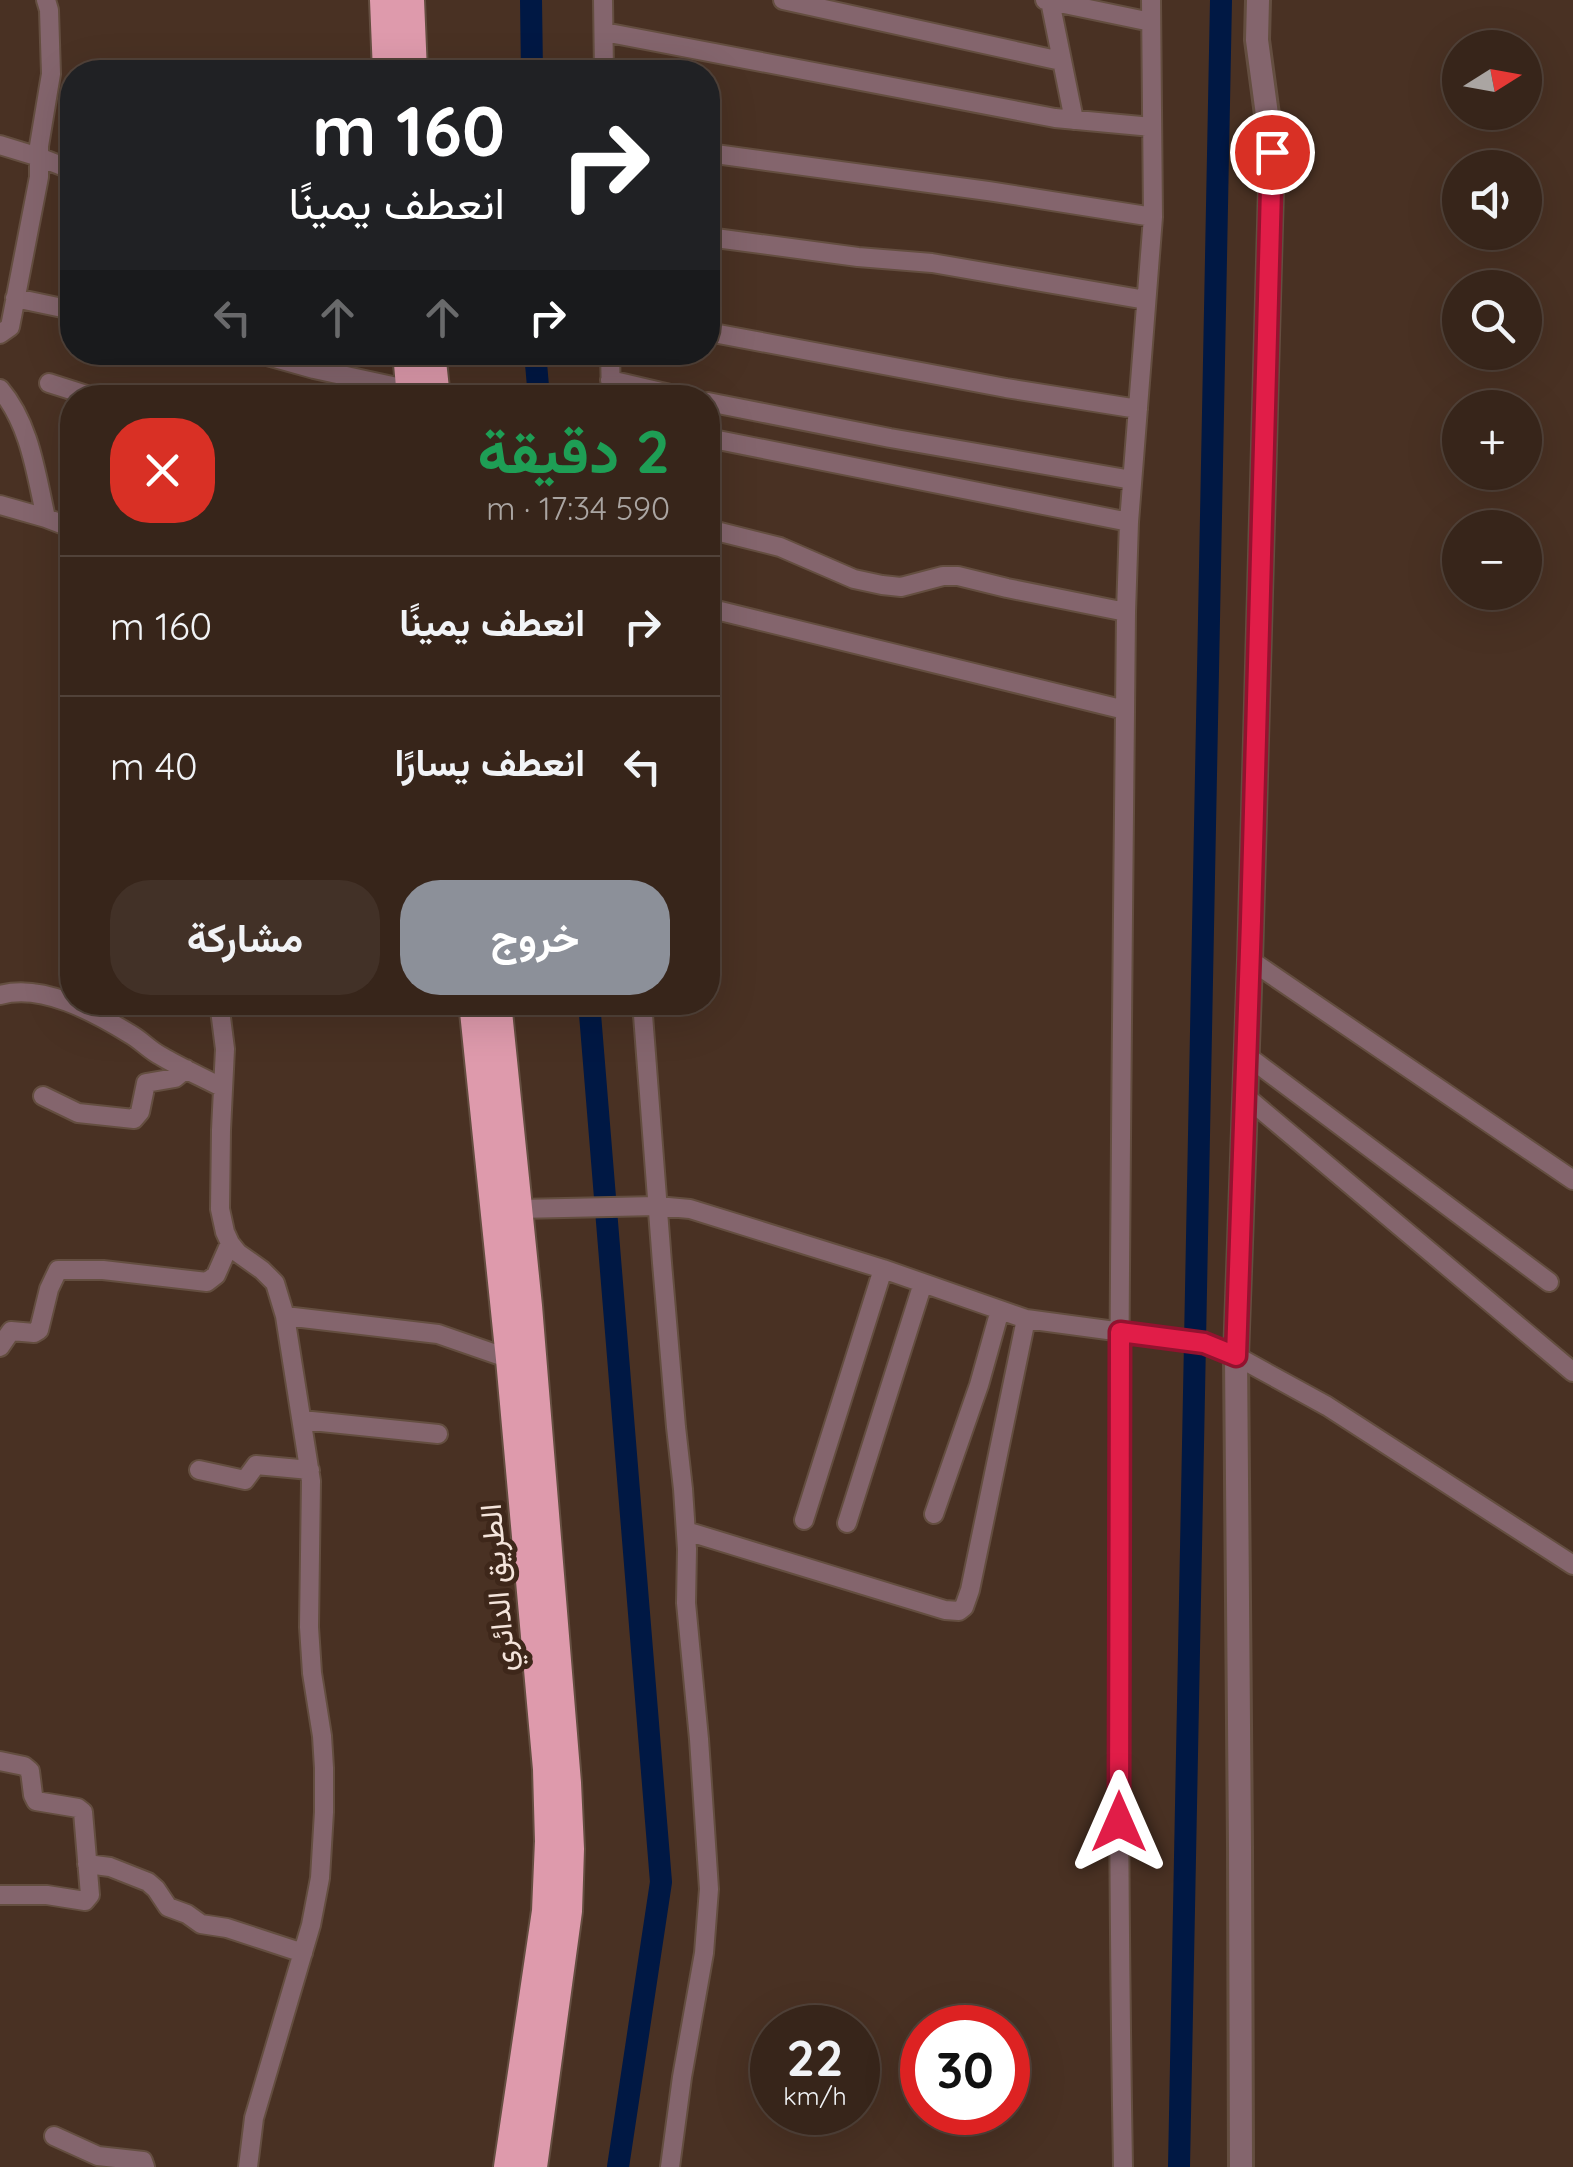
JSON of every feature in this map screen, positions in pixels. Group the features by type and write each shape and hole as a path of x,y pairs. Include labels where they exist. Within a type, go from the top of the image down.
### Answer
{"highway":[{"path":"384,0 386,60"},
{"path":"410,0 412,60"},
{"name":"الطريق الدائري","path":"474,1015 547,1769 546,1911 508,2167"},
{"name":"الطريق الدائري","path":"498,1015 544,1505 570,1849 568,1911 533,2167"}],"street":[{"path":"0,334 10,327 39,177 52,74 46,0"},
{"path":"603,0 604,60"},
{"path":"784,0 1061,61"},
{"path":"1074,120 1048,0 1151,22"},
{"path":"1123,2167 1119,1935 1120,1332 1126,612 1129,522 1153,218 1150,0"},
{"path":"1241,2167 1236,1356 1272,152 1258,57 1258,0"},
{"path":"604,32 1074,120 1152,127"},
{"path":"52,74 60,76"},
{"path":"0,146 60,165"},
{"path":"720,155 1153,218"},
{"path":"720,238 932,263 1146,300"},
{"path":"16,298 60,307"},
{"path":"720,334 1138,409"},
{"path":"300,365 379,385"},
{"path":"49,383 60,387"},
{"path":"0,390 24,431 46,518"},
{"path":"720,404 1132,480"},
{"path":"720,440 1129,522"},
{"path":"0,505 60,523"},
{"path":"720,532 780,547 854,579 882,586 901,587 958,576 1126,612"},
{"path":"720,611 1125,710"},
{"path":"1250,960 1573,1180"},
{"path":"0,995 26,991 60,1001"},
{"path":"90,1015 223,1088"},
{"path":"222,1015 222,1223 238,1253 275,1283 285,1316 310,1470 309,1627 322,1736 324,1812 312,1925 254,2118 248,2167"},
{"path":"643,1015 686,1531 686,1603 709,1914 670,2167"},
{"path":"1246,1055 1549,1282"},
{"path":"43,1096 78,1113 134,1120 140,1112 146,1083 175,1078 186,1069"},
{"path":"1245,1096 1573,1372"},
{"path":"518,1209 690,1209 883,1269 1026,1319 1204,1343 1236,1356 1327,1406 1573,1565"},
{"path":"0,1347 11,1331 39,1330 58,1270 104,1270 207,1282 216,1276 230,1242"},
{"path":"804,1520 883,1269"},
{"path":"846,1523 923,1283"},
{"path":"934,1514 979,1385 1000,1310"},
{"path":"285,1316 438,1334 510,1359"},
{"path":"686,1531 945,1610 960,1611 970,1590 1026,1319"},
{"path":"302,1420 438,1434"},
{"path":"198,1470 245,1480 256,1465 310,1470"},
{"path":"0,1761 28,1768 36,1801 83,1812 90,1895 85,1902 48,1894 0,1895"},
{"path":"87,1864 110,1867 148,1882 168,1907 201,1924 227,1928 303,1953"},
{"path":"54,2136 98,2156 143,2162 145,2167"}],"waterway":[{"path":"531,0 532,60"},
{"path":"1179,2167 1221,0"},
{"path":"536,365 538,385"},
{"path":"590,1015 661,1882 618,2167"}],"route":[{"path":"1119,1822 1120,1332 1204,1343 1236,1356 1272,152"}]}
